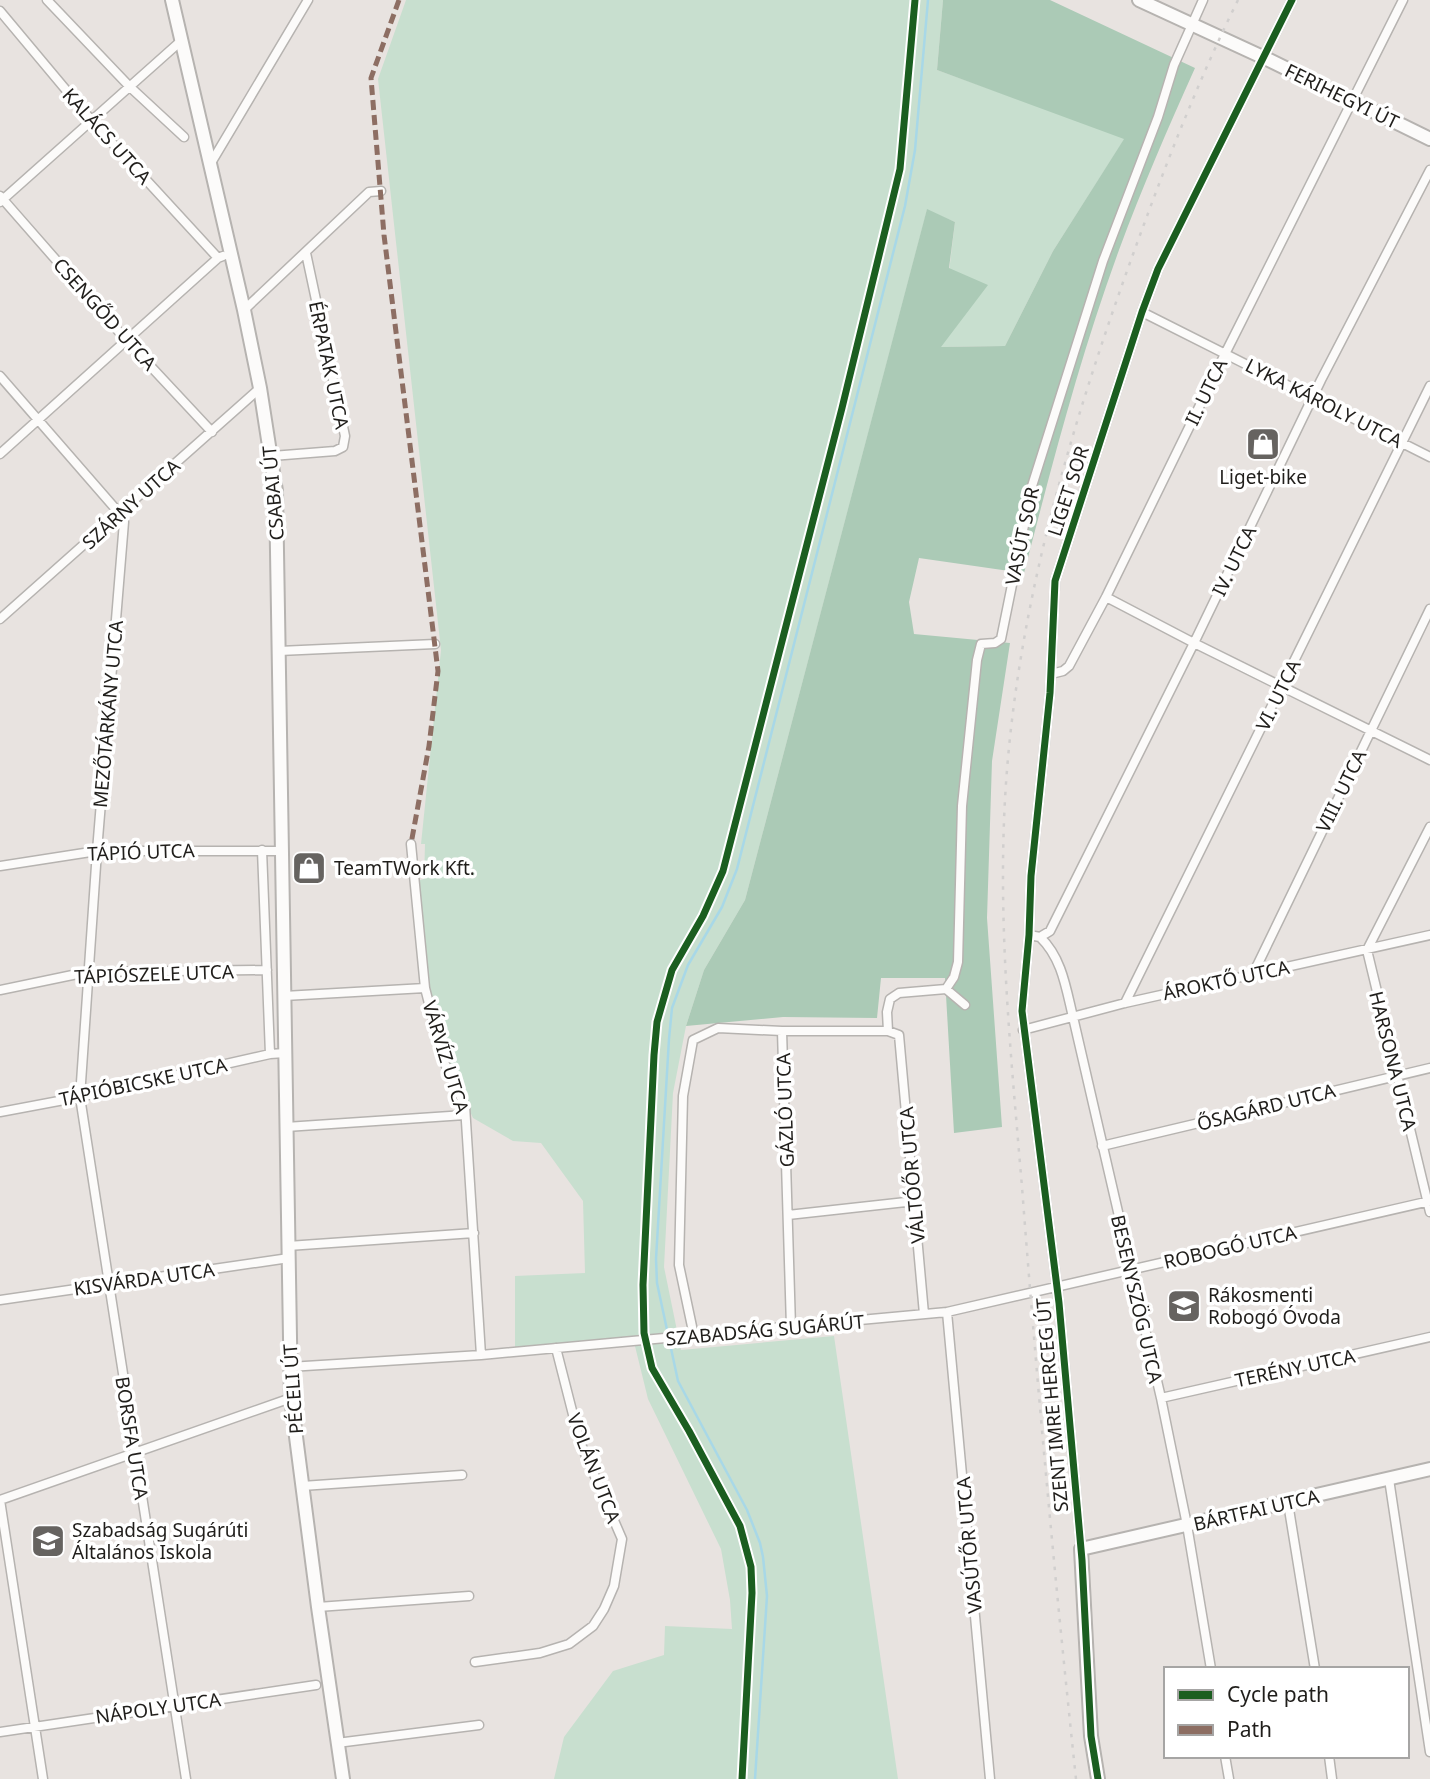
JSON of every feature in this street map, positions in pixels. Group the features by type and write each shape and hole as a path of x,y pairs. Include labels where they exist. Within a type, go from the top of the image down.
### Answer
{"main road":[{"name":"CSABAI ÚT","path":"172,0 232,253 272,456 278,526 284,996"},
{"name":"FERIHEGYI ÚT","path":"1139,0 1430,139"},
{"name":"PÉCELI ÚT","path":"284,996 291,1398 317,1607 343,1779"},
{"name":"BÁRTFAI UTCA","path":"1081,1549 1430,1469"},
{"name":"SZENT IMRE HERCEG ÚT","path":"1081,1549 1091,1736 1098,1779"}],"street":[{"path":"47,0 130,87 184,137"},
{"path":"211,163 308,0"},
{"name":"VASÚT SOR","path":"946,989 954,977 958,962 962,806 977,660 981,644 995,643 1001,639 1032,486 1103,261 1158,117 1174,65 1203,0"},
{"name":"LIGET SOR","path":"1023,1030 1021,1012 1051,674 1055,581 1158,270 1292,0"},
{"name":"II. UTCA","path":"1051,674 1063,671 1069,666 1106,597 1403,0"},
{"name":"KALÁCS UTCA","path":"0,11 92,121 218,258"},
{"path":"1,199 182,40"},
{"name":"IV. UTCA","path":"1040,937 1050,931 1194,643 1312,398 1430,170"},
{"path":"244,310 369,192 381,191"},
{"name":"CSENGŐD UTCA","path":"1,199 212,432"},
{"path":"0,454 218,258 232,253"},
{"name":"ÉRPATAK UTCA","path":"272,456 335,451 343,447 345,436 306,253"},
{"name":"LYKA KÁROLY UTCA","path":"1142,312 1430,457"},
{"path":"0,376 120,514"},
{"name":"VI. UTCA","path":"1125,1003 1430,386"},
{"name":"SZÁRNY UTCA","path":"0,619 260,388"},
{"name":"MEZŐTÁRKÁNY UTCA","path":"80,1097 87,972 124,522 120,514"},
{"path":"1106,597 1430,760"},
{"name":"VIII. UTCA","path":"1253,974 1430,609"},
{"path":"279,651 435,644"},
{"path":"1367,950 1430,827"},
{"name":"VÁRVÍZ UTCA","path":"411,844 425,988 444,1062 466,1115 481,1355"},
{"name":"TÁPIÓ UTCA","path":"0,866 97,850 282,850"},
{"path":"262,850 270,1054"},
{"name":"ÁROKTŐ UTCA","path":"1023,1030 1125,1003 1430,935"},
{"path":"1029,936 1040,937"},
{"name":"BESENYSZÖG UTCA","path":"1040,937 1052,949 1063,973 1161,1398 1187,1525 1211,1667"},
{"name":"HARSONA UTCA","path":"1367,950 1395,1076 1430,1212"},
{"name":"TÁPIÓSZELE UTCA","path":"0,990 87,972 267,970"},
{"path":"284,996 425,988"},
{"path":"782,1031 888,1031 887,1012 890,999 899,993 946,989 965,1005"},
{"name":"GÁZLÓ UTCA","path":"689,1337 679,1265 683,1096 693,1040 718,1028 782,1031 791,1327"},
{"name":"SZENT IMRE HERCEG ÚT","path":"1023,1030 1057,1287 1081,1549"},
{"name":"VÁLTÓŐR UTCA","path":"888,1031 900,1035 924,1314"},
{"name":"TÁPIÓBICSKE UTCA","path":"0,1112 285,1053"},
{"name":"ŐSAGÁRD UTCA","path":"1102,1146 1430,1068"},
{"name":"BORSFA UTCA","path":"80,1097 186,1779"},
{"path":"286,1127 466,1115"},
{"path":"788,1214 915,1201"},
{"name":"ROBOGÓ UTCA","path":"1030,1294 1429,1201"},
{"name":"KISVÁRDA UTCA","path":"0,1300 109,1284 288,1252 474,1233"},
{"name":"SZABADSÁG SUGÁRÚT","path":"289,1367 481,1355 947,1312 1030,1294"},
{"name":"VASÚTŐR UTCA","path":"947,1312 990,1779"},
{"name":"TERÉNY UTCA","path":"1161,1398 1430,1337"},
{"name":"VOLÁN UTCA","path":"475,1662 540,1653 569,1644 593,1626 614,1586 622,1539 580,1443 556,1348"},
{"path":"43,1779 0,1500 291,1398"},
{"path":"302,1486 462,1475"},
{"path":"1389,1479 1430,1752"},
{"path":"1288,1503 1315,1667"},
{"path":"317,1607 469,1596"},
{"name":"NÁPOLY UTCA","path":"0,1731 316,1685"},
{"path":"337,1743 479,1725"},
{"path":"1226,1758 1229,1779"},
{"path":"1329,1758 1332,1779"}],"green space":[{"path":"406,0 943,0 937,70 1125,138 1053,251 1005,346 940,347 955,222 927,210 745,900 704,970 686,1026 673,1093 664,1267 681,1350 834,1336 898,1779 554,1779 564,1737 613,1671 664,1655 665,1626 732,1629 730,1600 721,1549 648,1399 633,1338 515,1348 515,1276 585,1273 583,1201 541,1143 513,1141 473,1118 447,1061 429,990 417,881 424,879 425,844 421,844 441,650 378,79"},
{"path":"943,0 1050,0 1195,68 1146,181 1105,290 1067,411 1024,573 919,558 909,602 914,634 1010,643 992,761 987,918 1002,1127 954,1133 945,978 881,978 877,1018 783,1017 686,1026 704,970 745,900 927,209 955,222 949,268 988,285 941,347 1005,346 1053,251 1124,139 937,70"}],"waterway":[{"path":"755,1779 767,1596 763,1557 747,1510 678,1381 657,1283 656,1259 672,1008 688,965 722,907 737,869 905,206 915,150 928,0"}],"railway":[{"path":"1076,1779 1040,1409 1009,1026 1003,866 1008,758 1015,696 1037,572 1087,390 1165,168 1207,66 1238,0"}],"marked path":[{"path":"399,0 371,78 384,235 438,671 429,746 411,844"}],"cycle path":[{"path":"742,1779 752,1593 751,1567 740,1526 652,1368 644,1333 643,1285 657,1022 672,970 703,916 723,871 842,408 900,169 915,0"},
{"path":"1098,1779 1091,1736 1082,1560 1059,1303 1022,1011 1031,876 1050,693 1055,581 1158,269 1292,0"}],"place":[{"name":"Liget-bike","path":"1263,444"},
{"name":"TeamTWork Kft.","path":"309,868"},
{"name":"Rákosmenti Robogó Óvoda","path":"1184,1306"},
{"name":"Szabadság Sugárúti Általános Iskola","path":"48,1541"}]}
